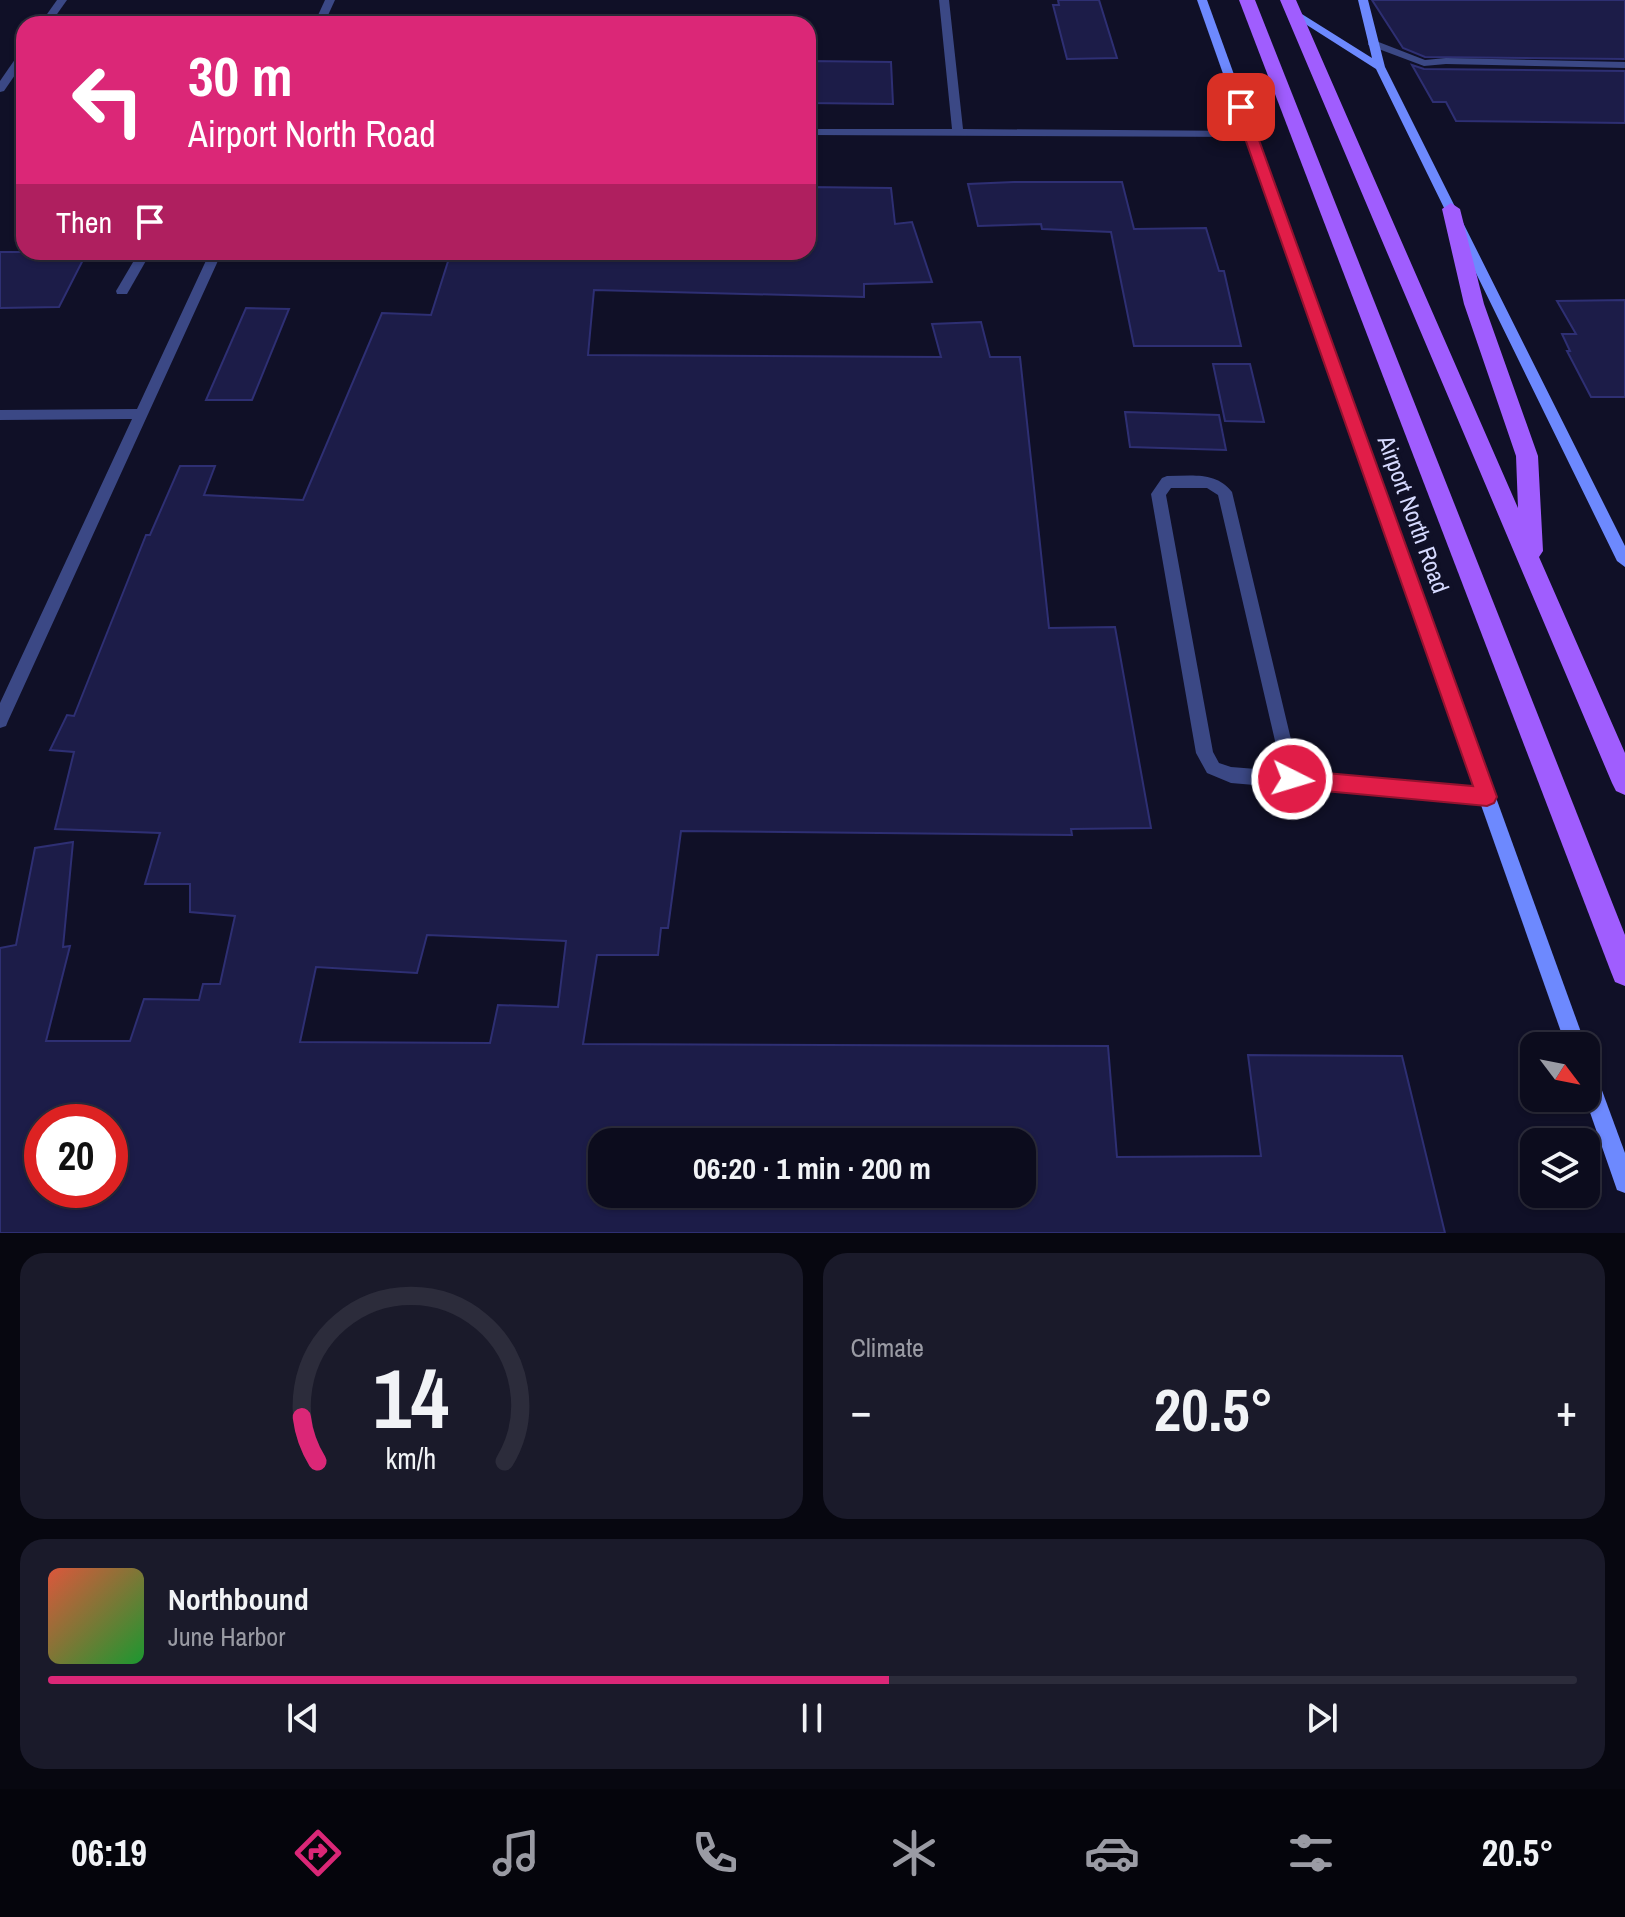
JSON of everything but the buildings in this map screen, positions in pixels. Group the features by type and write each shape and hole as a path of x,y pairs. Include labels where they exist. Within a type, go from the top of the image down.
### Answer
{"main road":[{"name":"Airport North Road","path":"1202,0 1571,1032"},
{"name":"Airport North Road","path":"1247,0 1625,972"},
{"path":"1363,0 1380,67 1625,561"},
{"path":"1290,7 1380,67"},
{"path":"1290,7 1625,783"},
{"path":"1451,209 1474,304 1527,456 1531,566"},
{"path":"1600,1112 1625,1182"}],"lane":[{"path":"944,0 958,133"},
{"path":"1372,43 1424,63 1625,65"},
{"path":"0,89 16,66"},
{"path":"816,132 1250,134"},
{"path":"122,291 140,260"},
{"path":"0,721 212,260"},
{"path":"0,415 142,414"},
{"path":"1292,779 1225,492 1210,482 1167,482 1158,494 1205,753 1213,768 1231,775 1487,797"}],"route":[{"path":"1241,107 1487,797 1292,779"}]}
